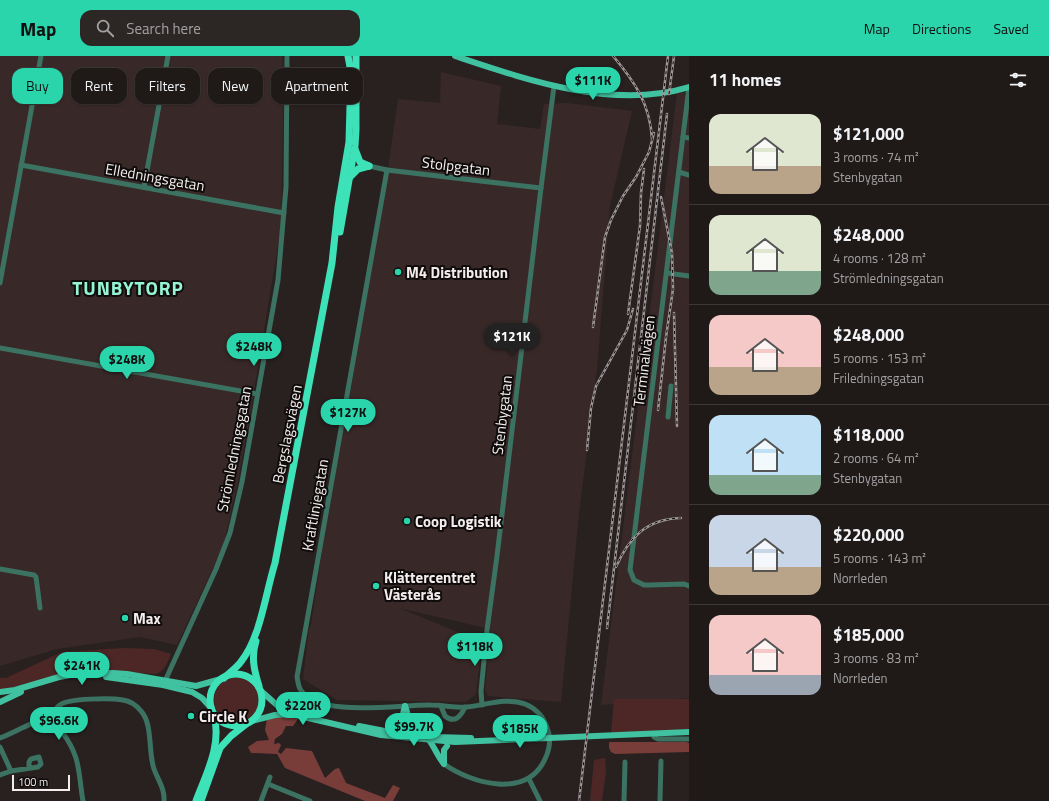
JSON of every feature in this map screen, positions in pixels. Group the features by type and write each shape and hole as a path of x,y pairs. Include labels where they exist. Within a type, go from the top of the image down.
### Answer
{"highway":[{"name":"Bergslagsvägen","path":"222,678 239,665 250,646 262,611 275,563 332,263 338,207 349,135 351,72 348,56"},
{"name":"Bergslagsvägen","path":"332,263 336,254 355,146 357,108 356,56"},
{"path":"355,146 360,162 369,166"},
{"path":"349,179 355,171 369,166"},
{"name":"Bergslagsvägen","path":"260,689 254,670 253,651 268,602 275,572 275,563"},
{"path":"196,801 217,741 216,724 212,711 211,696 213,690 222,678 234,674 245,676 255,682 260,689 262,703 257,716 231,736 220,748 202,801"},
{"path":"212,711 216,717 227,725 234,726 249,723"}],"main road":[{"path":"455,56 554,86 616,95 661,93 689,87"},
{"path":"0,692 15,690 47,680 76,674 113,673 153,678 192,692 208,703 212,711"},
{"path":"0,702 14,694 42,684 78,677 111,677 196,686 222,678"},
{"path":"260,689 272,702 283,708 365,728 418,736 501,740"},
{"path":"392,732 398,728 401,723 405,706"},
{"path":"405,706 408,712 409,727 411,731 418,736"},
{"path":"249,723 275,715 291,714 376,734 455,742 689,732"},
{"path":"640,735 643,737 689,737"},
{"path":"429,740 444,764"},
{"path":"444,764 444,750 447,746"}],"street":[{"path":"0,283 42,56"},
{"path":"144,187 168,56"},
{"name":"Strömledningsgatan","path":"164,683 216,569 230,533 242,482 278,280 287,153 287,56"},
{"name":"Stenbygatan","path":"482,705 481,691 487,630 554,86"},
{"name":"Terminalvägen","path":"689,87 630,570 634,580 644,585 684,584 689,586"},
{"path":"683,137 689,138"},
{"name":"Elledningsgatan","path":"21,165 284,212"},
{"name":"Stolpgatan","path":"369,166 387,170 541,188"},
{"name":"Kraftlinjegatan","path":"387,170 297,677 300,689 305,695 310,699 328,705 368,708 405,706"},
{"path":"679,172 689,175"},
{"path":"666,273 689,276"},
{"path":"0,348 257,394"},
{"path":"668,417 671,386"},
{"path":"0,569 34,575 36,577 40,608"},
{"path":"153,678 164,676 171,667"},
{"path":"51,720 59,705 65,702 94,699 124,700 136,705 143,712 147,722 152,762 154,771 164,792 164,801"},
{"path":"405,706 432,704 465,707 508,701 524,704 532,708 541,715 545,721 550,742 548,750 543,764 529,779 508,784 484,782 454,771 444,764"},
{"path":"441,706 445,716 452,720 459,717 465,707"},
{"path":"0,738 40,721 51,720 58,725 71,743 78,760 83,801"},
{"path":"447,746 455,742"},
{"path":"0,747 10,771"},
{"path":"660,801 661,761"},
{"path":"624,801 625,762"},
{"path":"0,776 10,771 29,768"},
{"path":"261,801 270,777"},
{"path":"529,779 540,801"},
{"path":"268,784 310,801"}],"shaded area":[{"path":"0,56 282,56 284,68 271,68 271,104 283,104 281,227 249,421 237,486 223,547 177,645 140,637 57,649 0,666"},
{"path":"441,72 501,86 497,124 540,129 544,104 567,103 632,111 610,206 597,369 579,513 561,702 488,696 485,690 490,629 399,608 482,642 476,694 466,702 337,700 303,679 309,628 311,625 331,491 351,390 388,169 398,99 440,103"},
{"path":"689,92 689,698 601,705 677,93"},
{"path":"123,648 154,649 171,654 163,669 155,674 107,671 53,677 4,690 0,689 0,678 6,678 62,652"},
{"path":"242,677 246,678 256,687 259,691 259,709 250,719 242,723 232,723 224,719 215,709 214,695 218,687 228,678"},
{"path":"614,699 689,699 689,729 611,733"},
{"path":"281,716 298,719 293,726 286,726 282,734 275,739 274,744 279,743 281,745 278,752 281,754 286,748 312,751 325,778 335,769 339,768 346,783 385,798 393,785 400,788 393,801 365,801 285,768 277,754 251,753 248,747 257,741 269,740 265,730 267,719"},
{"path":"609,742 686,742 689,743 689,752 615,754 611,752 609,748"},
{"path":"605,758 606,771 602,801 590,801 594,760"}],"railway":[{"path":"613,56 628,75 645,104 651,126 652,139"},
{"path":"579,801 668,56"},
{"path":"669,94 674,56"},
{"path":"607,628 667,114"},
{"path":"593,327 605,237 611,220 623,196 636,177 649,152 654,133"},
{"path":"628,314 640,226 641,193 644,169"},
{"path":"658,410 673,289 672,253 661,197"},
{"path":"587,450 591,408 596,386 627,330 633,309"},
{"path":"674,313 677,426"},
{"path":"616,567 627,547 641,532 658,522 681,518"}],"place":[{"name":"M4 Distribution","path":"398,272"},
{"name":"Coop Logistik","path":"407,521"},
{"name":"Klättercentret Västerås","path":"376,586"},
{"name":"Max","path":"125,618"},
{"name":"Circle K","path":"191,716"}],"district":[{"name":"TUNBYTORP","path":"128,287"}]}
